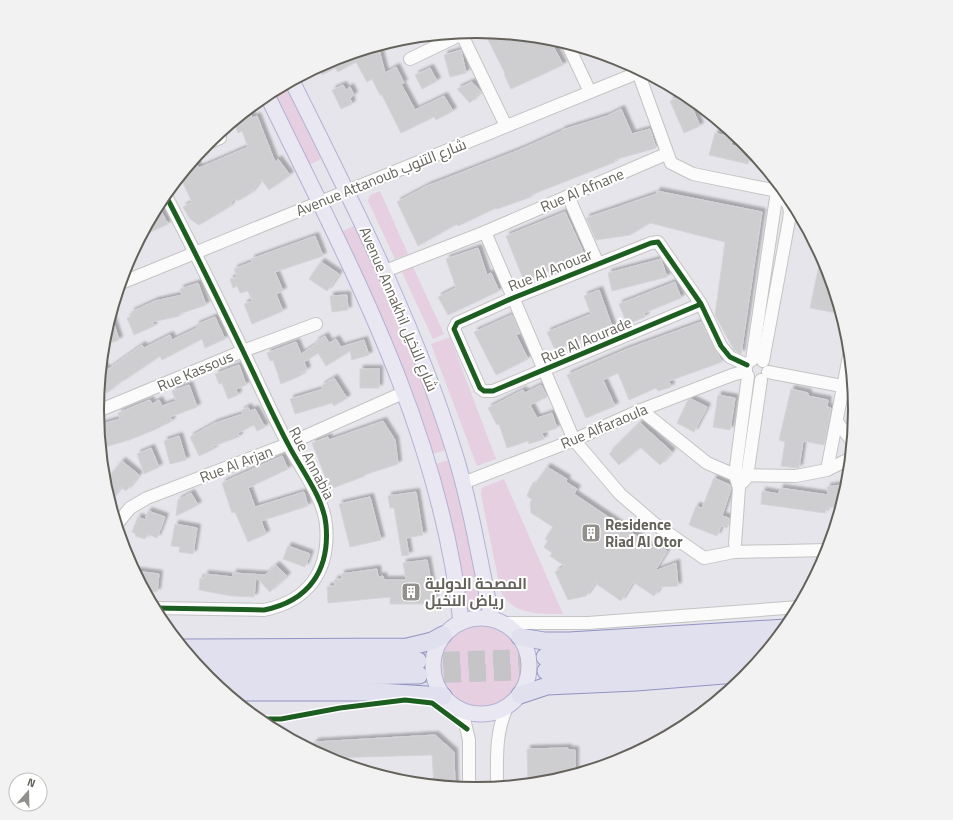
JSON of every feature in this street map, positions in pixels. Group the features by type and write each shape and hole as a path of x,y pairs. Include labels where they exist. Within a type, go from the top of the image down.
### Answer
{"highway":[{"path":"520,637 544,641 569,641 778,629"},
{"path":"191,648 393,647 420,644 443,635"},
{"path":"754,658 635,667 546,664 635,653 766,643"},
{"path":"204,663 306,664 419,668 306,677 217,677"},
{"path":"520,694 548,686 636,682 739,674"},
{"path":"234,692 379,692 443,696"}],"main road":[{"name":"Avenue Annakhil شارع النخيل","path":"294,86 385,271 424,363 455,452 497,621"},
{"name":"Avenue Annakhil شارع النخيل","path":"270,101 374,315 405,392 435,487 457,587 461,622"},
{"path":"476,618 497,621 520,637 528,656 530,666 525,686 520,694 507,707 498,711 485,714 471,713 462,710 443,696 437,687 432,665 437,644 443,635 461,622 476,618"}],"street":[{"path":"465,38 506,126"},
{"path":"410,59 450,39"},
{"path":"570,50 590,92"},
{"name":"Avenue Attanoub شارع التنوب","path":"128,281 636,74"},
{"path":"641,76 666,154 671,163 693,174 777,191 741,476 735,544"},
{"name":"Rue Al Afnane","path":"385,271 485,232 666,154"},
{"path":"568,196 598,264"},
{"name":"Rue Annabia","path":"162,608 264,610 281,607 295,599 308,588 321,568 325,555 326,524 323,507 288,444 169,200"},
{"path":"485,232 574,440 620,494 658,526 704,558 734,552 821,550"},
{"name":"Rue Al Anouar","path":"480,388 454,329 457,323 513,298 650,242 660,244 701,304"},
{"path":"701,304 721,346 730,357 755,369 842,386"},
{"name":"Rue Al Aourade","path":"480,388 484,391 493,391 544,371 701,304"},
{"name":"Rue Kassous","path":"104,408 243,351 316,324"},
{"name":"Rue Alfaraoula","path":"463,482 574,440 641,410 732,375 755,369"},
{"path":"827,470 846,369"},
{"name":"Rue Al Arjan","path":"121,519 130,508 147,498 288,444 405,392"},
{"path":"641,410 707,464 741,476 796,476 827,470 845,461"},
{"path":"837,422 848,435"},
{"path":"497,621 588,623 792,608"},
{"path":"497,781 497,736 507,707"},
{"path":"462,710 469,740 469,782"}],"shaded area":[{"path":"288,90 321,159 309,165 276,97"},
{"path":"380,191 408,254 395,259 368,201 370,195"},
{"path":"354,226 395,310 420,374 446,450 432,454 403,369 341,232"},
{"path":"413,267 444,334 433,339 402,272"},
{"path":"450,337 496,459 477,466 431,344"},
{"path":"449,460 466,528 476,577 462,580 435,464"},
{"path":"504,479 563,614 528,612 512,605 506,600 501,592 481,495 482,488"},
{"path":"478,588 481,610 466,612 463,590"},
{"path":"481,626 496,629 509,638 518,651 521,666 518,681 509,694 496,703 481,706 466,703 453,694 444,681 441,666 444,651 453,638 466,629"}],"building":[{"path":"487,38 525,41 553,46 563,65 511,89 504,74 505,73"},
{"path":"461,50 466,73 450,77 444,55"},
{"path":"379,51 385,73 396,67 404,83 401,84 415,110 444,96 453,111 436,120 434,117 401,133 382,95 380,95 372,79 367,82 356,62 338,72 335,68 322,75 321,72 334,66"},
{"path":"430,68 437,81 422,89 415,75"},
{"path":"472,82 481,92 470,103 457,89"},
{"path":"343,85 346,90 350,87 354,95 350,98 352,104 341,109 332,90"},
{"path":"677,98 692,107 700,126 684,133 670,101"},
{"path":"621,109 632,134 650,129 656,148 614,160 615,162 531,195 531,197 497,209 496,208 458,226 457,224 418,246 397,202 427,186 519,150 562,130 607,116"},
{"path":"251,114 252,118 257,116 275,162 278,159 290,175 269,190 261,179 251,193 238,201 234,198 229,207 199,225 190,219 183,207 192,202 183,182 197,165 199,168 248,147 242,131 238,133 236,126"},
{"path":"715,133 729,137 732,140 731,145 741,148 750,158 748,164 709,155"},
{"path":"657,191 762,212 741,354 734,350 715,315 725,242 650,223 630,235 596,240 586,218 656,194"},
{"path":"161,212 168,224 150,233"},
{"path":"565,212 585,256 524,281 506,236"},
{"path":"315,236 323,256 275,272 283,291 276,294 283,311 252,324 244,304 252,301 248,291 240,293 237,286 233,288 230,279 237,277 234,269 252,262 251,259"},
{"path":"478,248 487,275 491,273 499,291 448,315 438,297 456,288 446,259"},
{"path":"661,259 667,277 612,291 608,273"},
{"path":"321,262 339,274 327,291 309,279"},
{"path":"819,265 829,290 836,313 810,308"},
{"path":"675,282 681,298 644,313 645,317 627,324 619,304"},
{"path":"198,283 206,305 179,314 180,316 152,322 154,326 134,335 127,318 132,316 131,312 155,301 182,295 180,289"},
{"path":"599,290 613,329 597,336 596,333 555,350 547,332 591,314 584,296"},
{"path":"347,295 348,310 332,312 330,296"},
{"path":"512,315 520,333 516,335 528,359 496,375 474,332"},
{"path":"215,317 225,339 205,348 202,339 162,360 160,356 123,381 122,380 107,393 105,390 107,370 142,345 144,348 170,335 172,340 197,328 196,325"},
{"path":"701,322 722,362 669,381 671,387 658,391 656,388 629,400 618,373 603,380 615,406 586,418 567,375 627,349"},
{"path":"114,326 119,340 111,343"},
{"path":"325,336 329,343 336,339 341,347 364,340 369,355 352,360 350,351 326,366 318,353 304,362 307,370 301,373 302,375 281,384 273,360 270,361 267,353 296,342 301,354"},
{"path":"239,365 246,385 236,389 238,395 228,399 222,383 219,384 215,374"},
{"path":"360,369 379,369 379,388 360,388"},
{"path":"334,378 347,398 334,406 332,403 295,414 290,399 323,389 321,386"},
{"path":"189,385 197,407 170,417 172,421 154,430 129,440 106,446 105,423 120,419 118,413 150,400 152,404 159,400 162,406 176,401 172,391"},
{"path":"541,385 547,397 530,405 537,418 552,413 557,428 542,433 544,439 529,444 528,441 507,448 499,424 497,425 488,408 523,390 525,393"},
{"path":"791,389 808,393 808,396 828,400 827,407 831,408 824,445 803,441 799,468 781,466 785,442 779,440"},
{"path":"718,395 735,398 730,430 713,427"},
{"path":"691,399 707,407 694,432 677,423 688,400"},
{"path":"248,407 250,411 255,409 265,427 257,431 254,425 238,433 239,437 213,446 214,449 199,456 190,437 215,423 243,414 241,411"},
{"path":"383,421 395,440 398,464 364,475 365,476 330,489 312,443 328,437 329,440"},
{"path":"640,423 672,452 660,465 640,447 619,465 609,454"},
{"path":"179,436 186,460 170,464 164,441"},
{"path":"151,448 159,467 144,474 137,454"},
{"path":"282,456 288,469 248,488 255,507 304,492 308,506 261,521 266,534 248,542 235,512 232,513 222,483"},
{"path":"122,461 139,475 126,491 121,487 115,495 111,475"},
{"name":"Residence Riad Al Otor","path":"547,467 567,479 566,482 577,489 574,494 653,547 655,543 667,551 655,571 676,563 678,586 660,587 654,596 633,582 621,601 595,583 586,596 568,600 555,572 565,566 550,556 552,553 544,547 548,541 545,539 553,527 531,513 530,502 532,500 527,496 531,486 533,487"},
{"path":"714,478 730,485 731,489 722,516 729,518 729,522 727,528 721,526 717,536 689,525 696,506 702,508"},
{"path":"841,485 836,507 826,508 825,513 761,504 762,491 779,494 780,488 828,495 827,487"},
{"path":"416,492 423,535 406,538 409,555 402,556 394,508 390,508 388,496"},
{"path":"191,493 198,505 176,516 178,500"},
{"path":"370,497 381,540 350,547 339,504"},
{"path":"148,511 165,517 157,538 147,534 145,539 135,536 136,534 132,532 138,517 145,520"},
{"path":"175,524 197,528 193,554 179,552 180,547 171,546"},
{"path":"288,546 310,554 305,567 283,559"},
{"path":"427,560 435,604 390,604 390,597 328,603 327,587 335,586 334,580 342,579 341,574 377,569 378,577 383,576 384,580 406,580 403,563"},
{"path":"276,565 287,576 270,592 256,577 254,597 232,596 199,590 200,578 204,579 205,574 233,577 233,573 265,575"},
{"path":"142,572 159,574 157,592 152,592"},
{"path":"435,735 454,752 455,781 434,779 432,755 344,758 313,744 315,742"},
{"path":"568,748 568,750 575,750 575,768 528,779 527,749"}],"tunnel":[{"path":"418,661 545,657"},
{"path":"419,675 546,671"}],"cycle path":[{"path":"162,608 264,610 280,606 304,591 313,581 320,569 326,541 326,525 321,504 311,483 282,433 169,201"},
{"path":"701,304 493,391 484,391 480,388 454,329 457,323 513,298 651,243 658,242 701,304 721,346 730,357 747,365"},
{"path":"270,719 281,719 340,708 405,700 432,703 467,729"}],"place":[{"name":"Residence Riad Al Otor","path":"591,533"},
{"name":"المصحة الدولية رياض النخيل","path":"411,592"}]}
